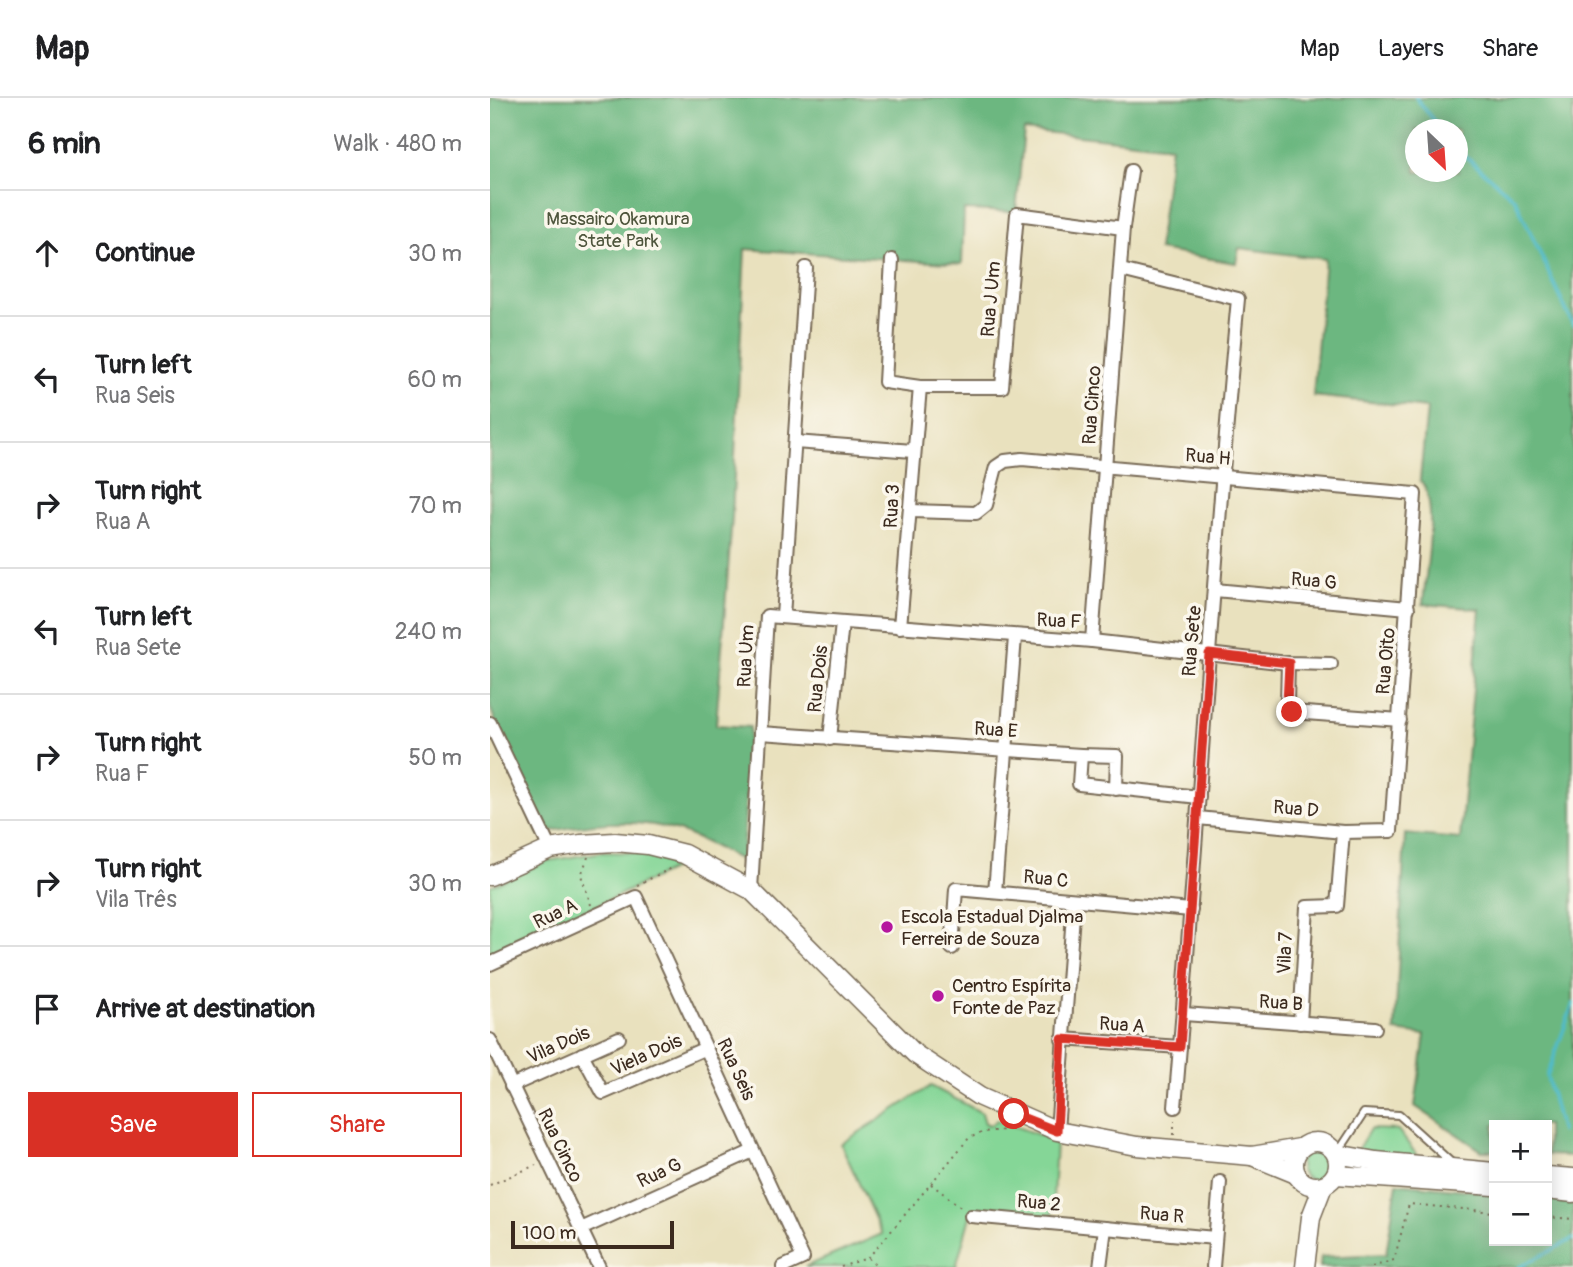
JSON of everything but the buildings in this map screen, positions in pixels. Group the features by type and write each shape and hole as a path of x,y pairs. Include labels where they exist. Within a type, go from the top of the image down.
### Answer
{"main road":[{"path":"490,876 550,849 593,843 649,845 676,852 751,890 915,1054 980,1097 1057,1131 1174,1150 1252,1156 1300,1148 1317,1142 1328,1145 1336,1154 1489,1171"},
{"path":"1300,1148 1294,1160 1311,1217"},
{"path":"1305,1267 1311,1217 1329,1180 1336,1154"},
{"path":"1252,1156 1297,1176 1309,1185 1329,1180 1489,1186"},
{"path":"1552,1176 1573,1178"},
{"path":"1552,1191 1573,1193"}],"street":[{"name":"Rua Cinco","path":"1092,642 1123,228 1131,171"},
{"name":"Rua J Um","path":"920,387 1002,387 1017,214 1123,228"},
{"path":"892,260 885,383 920,387"},
{"name":"Rua Um","path":"751,890 767,615 783,617 806,268"},
{"name":"Rua Sete","path":"1121,270 1238,299 1221,476 1215,590 1175,1107"},
{"name":"Rua 3","path":"900,626 920,387"},
{"path":"795,442 913,451"},
{"name":"Rua H","path":"911,510 979,512 987,502 991,475 999,464 1022,459 1415,494"},
{"name":"Rua Oito","path":"1391,831 1409,608 1415,494"},
{"name":"Rua G","path":"1215,590 1409,608"},
{"name":"Rua F","path":"783,617 1092,642 1289,663 1331,664"},
{"name":"Rua Dois","path":"830,739 842,623"},
{"path":"995,892 1004,748 1015,637"},
{"path":"1289,663 1287,703 1292,712 1400,720"},
{"path":"490,723 495,745 550,849"},
{"name":"Rua E","path":"760,733 1081,755"},
{"path":"1116,789 1117,757 1081,755 1079,784 1116,789 1199,797"},
{"name":"Rua D","path":"1198,818 1343,832 1391,831"},
{"name":"Vila 7","path":"1300,1023 1307,907 1337,906 1343,832"},
{"name":"Rua C","path":"952,948 956,889 1191,910"},
{"name":"Rua A","path":"490,964 636,897"},
{"name":"Rua Seis","path":"636,897 803,1258 783,1267"},
{"path":"1057,1131 1074,901"},
{"name":"Rua B","path":"1184,1014 1375,1028"},
{"name":"Vila Dois","path":"512,1086 619,1038"},
{"name":"Rua A","path":"1062,1039 1180,1047"},
{"name":"Rua Cinco","path":"490,1040 599,1267"},
{"name":"Viela Dois","path":"582,1054 603,1093 706,1048"},
{"name":"Rua G","path":"581,1229 753,1151"},
{"path":"1213,1267 1220,1182"},
{"name":"Rua 2","path":"971,1216 1105,1228"},
{"path":"1100,1267 1105,1228"},
{"name":"Rua R","path":"1105,1228 1215,1238"}],"lane":[{"path":"1336,1154 1364,1113 1399,1115 1457,1168"}],"path":[{"path":"591,917 591,897 582,875 593,843"},
{"path":"636,897 637,883 672,867 676,852"},
{"path":"1174,1150 1175,1107"},
{"path":"841,1267 867,1258 969,1138 984,1132 1019,1128"},
{"path":"490,1185 546,1160"},
{"path":"930,1183 971,1216"},
{"path":"1372,1267 1394,1260 1409,1203 1489,1211"},
{"path":"1552,1217 1573,1219"},
{"path":"867,1258 877,1267"}],"green space":[{"name":"Massairo Okamura State Park","path":"490,98 1573,98 1573,1156 1552,1155 1552,1120 1489,1120 1489,1151 1482,1151 1415,1106 1425,1035 1395,1031 1405,834 1460,839 1480,609 1423,604 1430,521 1426,490 1420,480 1427,408 1313,396 1325,259 1239,248 1236,263 1158,250 1171,146 1024,130 1016,212 964,210 962,264 745,249 732,518 716,725 750,727 742,861 703,841 661,826 608,823 538,834 490,707"},
{"path":"602,852 640,853 686,863 490,957 490,886 547,861"},
{"path":"931,1086 982,1113 985,1123 990,1125 997,1120 1056,1141 1052,1219 971,1213 956,1267 805,1267 882,1234 841,1144"},
{"path":"1370,1129 1398,1130 1416,1154 1413,1157 1356,1152"},
{"path":"1316,1149 1327,1154 1332,1165 1327,1176 1316,1181 1305,1176 1300,1165 1305,1154"},
{"path":"1397,1183 1489,1192 1489,1246 1552,1246 1552,1198 1573,1200 1573,1267 1320,1267 1321,1257 1386,1254"}],"waterway":[{"path":"1416,98 1432,119"},
{"path":"1468,159 1515,199 1573,325"},
{"path":"1561,1132 1547,1076 1573,1004"},
{"path":"1519,1267 1573,1239"}],"place":[{"name":"Escola Estadual Djalma Ferreira de Souza","path":"887,927"},
{"name":"Centro Espírita Fonte de Paz","path":"938,996"}],"route":[{"path":"1014,1114 1057,1131 1062,1039 1180,1047 1209,654 1289,663 1287,703 1292,712"}]}
